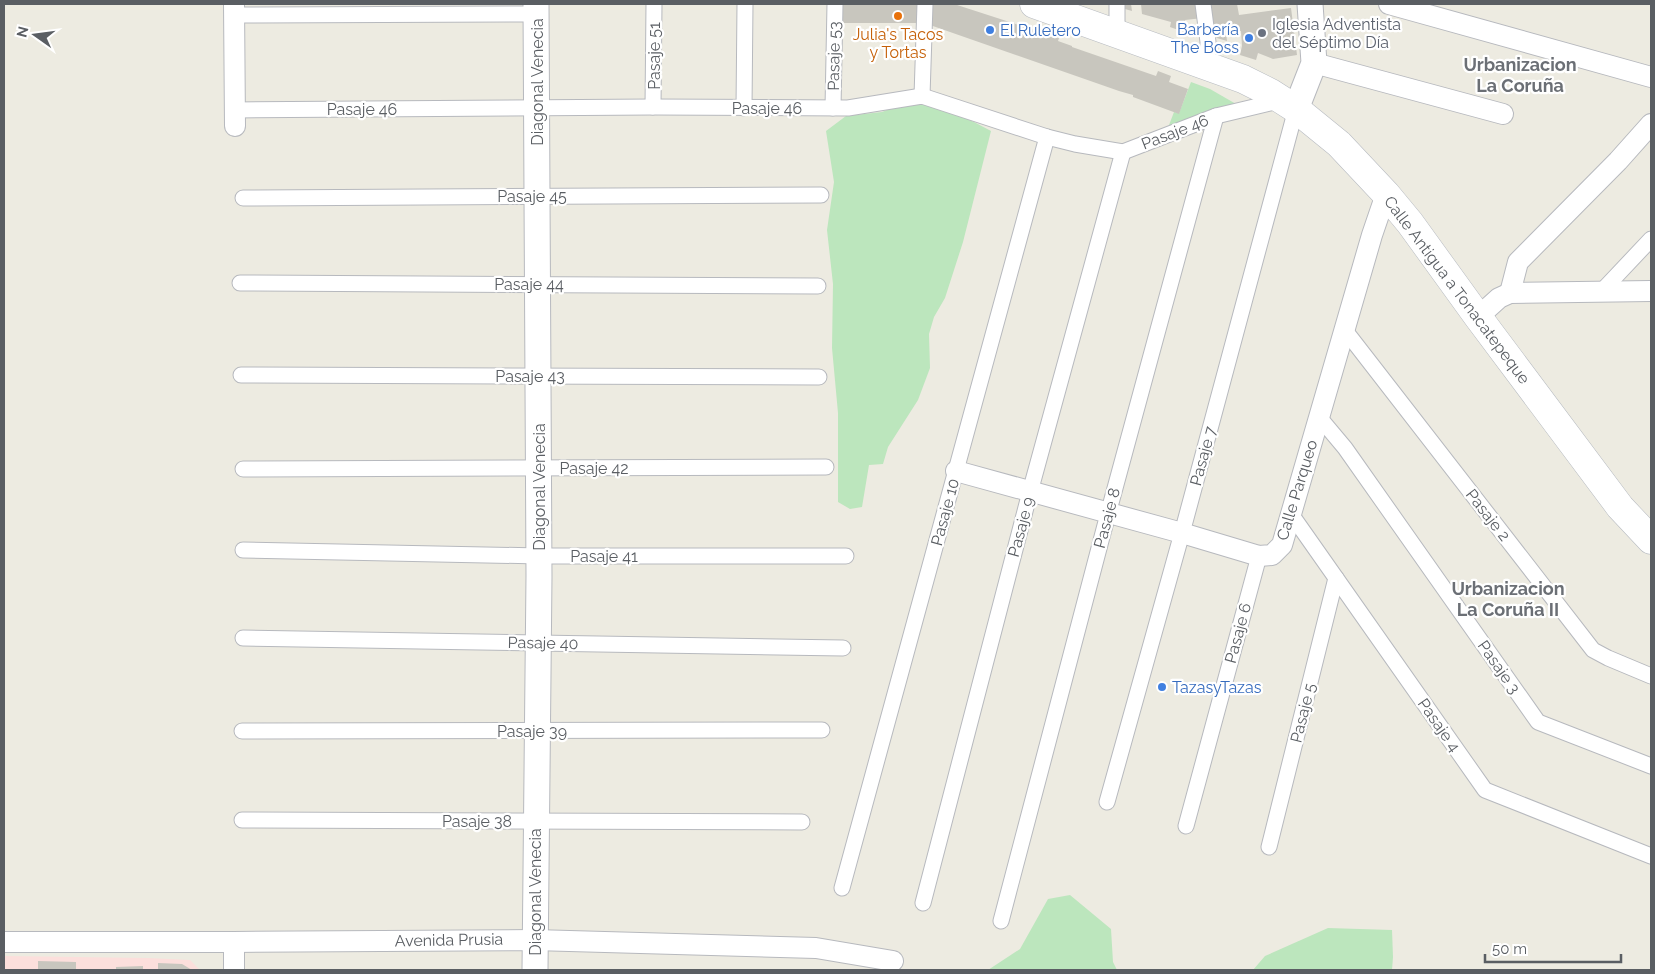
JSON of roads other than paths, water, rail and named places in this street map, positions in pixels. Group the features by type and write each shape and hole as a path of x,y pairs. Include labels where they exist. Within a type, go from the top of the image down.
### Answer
{"main road":[{"name":"Calle Antigua a Tonacatepeque","path":"1034,4 1243,79 1290,105 1339,144 1386,194 1410,223 1620,507 1651,540"}],"street":[{"name":"Pasaje 51","path":"653,107 654,4"},
{"path":"744,108 745,4"},
{"name":"Pasaje 53","path":"833,108 835,4"},
{"path":"922,96 925,4"},
{"path":"1117,4 1117,33"},
{"path":"1203,4 1208,42 1207,65"},
{"path":"1290,105 1314,63 1310,4"},
{"path":"1389,4 1651,77"},
{"path":"235,118 234,10 536,9"},
{"name":"Diagonal Venecia","path":"535,970 539,556 536,9"},
{"path":"1314,63 1503,114"},
{"name":"Pasaje 46","path":"235,118 653,107 848,108 922,96 1047,137 1123,152 1216,116 1290,105"},
{"name":"Pasaje 7","path":"1107,802 1182,533 1290,105"},
{"name":"Pasaje 8","path":"1001,921 1108,514 1216,116"},
{"path":"1510,293 1518,262 1618,161 1651,124"},
{"name":"Pasaje 10","path":"842,888 1047,137"},
{"name":"Pasaje 9","path":"923,903 1030,492 1123,152"},
{"name":"Pasaje 45","path":"243,198 821,194"},
{"name":"Calle Parqueo","path":"956,472 1182,533 1259,556 1272,555 1282,545 1344,329 1386,194"},
{"path":"1601,292 1651,239"},
{"name":"Pasaje 44","path":"240,283 818,286"},
{"path":"1478,317 1499,298 1510,293 1651,291"},
{"name":"Pasaje 2","path":"1344,329 1593,650 1651,676"},
{"name":"Pasaje 43","path":"241,375 819,376"},
{"name":"Pasaje 3","path":"1319,416 1345,448 1538,722 1651,766"},
{"name":"Pasaje 42","path":"243,469 826,467"},
{"name":"Pasaje 4","path":"1291,514 1485,790 1651,856"},
{"name":"Pasaje 41","path":"243,550 539,556 846,556"},
{"name":"Pasaje 6","path":"1186,826 1259,556"},
{"name":"Pasaje 5","path":"1269,847 1336,578"},
{"name":"Pasaje 40","path":"243,638 843,648"},
{"name":"Pasaje 39","path":"242,731 822,730"},
{"name":"Pasaje 38","path":"242,820 802,822"},
{"name":"Avenida Prusia","path":"4,942 534,940 816,948 893,961"},
{"path":"234,942 234,970"}],"place":[{"name":"Julia's Tacos y Tortas","path":"898,16"},
{"name":"El Ruletero","path":"990,30"},
{"name":"Iglesia Adventista del Séptimo Día","path":"1262,33"},
{"name":"Barbería The Boss","path":"1249,38"},
{"name":"TazasyTazas","path":"1162,687"}],"district":[{"name":"Urbanizacion La Coruña","path":"1520,74"},
{"name":"Urbanizacion La Coruña II","path":"1508,598"}]}
